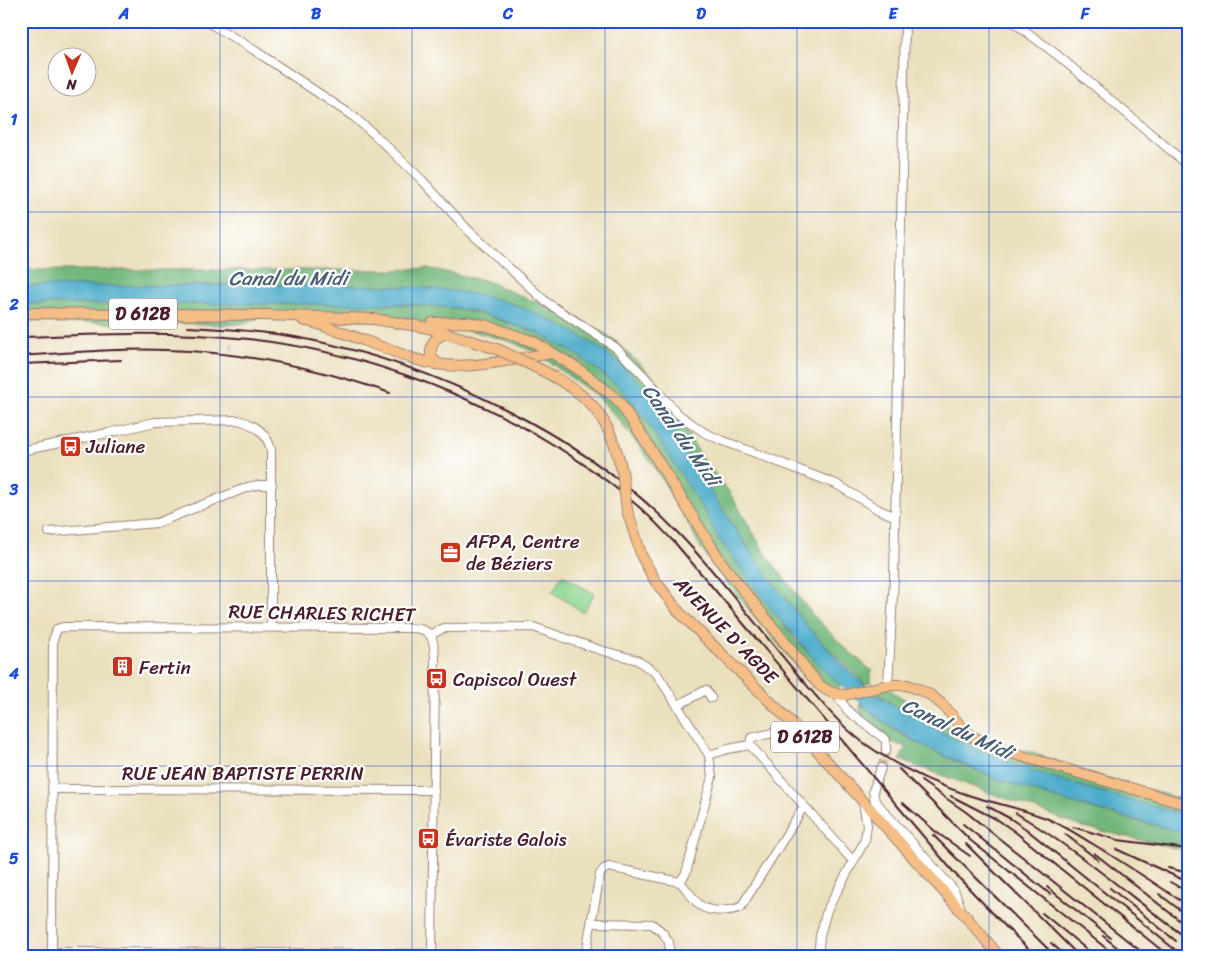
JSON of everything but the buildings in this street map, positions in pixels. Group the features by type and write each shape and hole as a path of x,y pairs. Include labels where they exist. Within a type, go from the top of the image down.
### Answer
{"main road":[{"name":"D 612B","path":"21,312 264,315 374,320 429,328"},
{"path":"264,315 309,321 416,360 440,365 459,366 551,353"},
{"path":"429,328 432,323 466,322 488,326 534,342 577,368 616,399 643,437 721,562 818,684 827,692 841,695 884,686 907,685 930,695 973,737 1001,750 1188,805"},
{"name":"AVENUE D'AGDE","path":"429,328 497,349 558,378 582,395 598,411 612,438 622,471 627,510 642,557 656,582 679,612 799,730 1000,957"},
{"path":"440,365 431,358 430,349 433,340 439,335 446,333"}],"street":[{"path":"206,21 263,56 354,117 422,180 468,230 518,277 546,302 615,348 642,374 678,414 688,422 705,434 836,484 879,510 894,516"},
{"path":"884,686 894,578 905,21"},
{"path":"1012,21 1056,54 1188,165"},
{"path":"21,451 155,422 238,420 256,427 261,431 269,444 272,485 271,627"},
{"path":"49,532 157,523 248,487 258,484 272,485"},
{"name":"RUE CHARLES RICHET","path":"52,789 53,640 57,629 63,627 421,628 430,635 444,628 533,627 581,644 637,660 648,666 657,674 709,755"},
{"path":"52,789 52,954 432,955 435,658 434,646 430,635"},
{"path":"678,705 706,690 711,698"},
{"path":"841,695 848,711 886,740 886,751"},
{"path":"773,733 751,738 750,745 852,861"},
{"path":"680,882 686,873 712,776 709,755 750,745"},
{"path":"881,768 873,791 875,801 954,890 962,912"},
{"name":"RUE JEAN BAPTISTE PERRIN","path":"52,789 434,790"},
{"path":"818,957 820,936 827,910 865,840 867,825 861,799"},
{"path":"587,947 600,874 604,869 609,867 680,882 702,906 710,910 735,909 741,907 804,806"},
{"path":"592,923 652,924 670,942 670,957"}],"green space":[{"path":"427,268 487,281 530,300 561,308 609,336 657,380 702,458 728,490 767,556 812,614 844,647 871,670 871,682 865,684 804,624 766,574 701,478 681,442 636,379 589,341 563,327 517,306 436,289 307,285 21,286 21,270 394,270"},
{"path":"346,303 442,306 489,316 537,333 559,344 579,356 621,388 667,450 705,512 719,539 795,639 840,685 837,692 801,671 718,573 699,545 685,517 653,465 619,420 597,396 535,352 509,341 446,324 264,315 247,323 226,325 180,323 126,326 102,322 68,323 21,320 21,304"},
{"path":"562,575 594,594 583,612 552,592"},
{"path":"888,685 894,693 947,726 963,729 981,738 1030,752 1088,773 1188,801 1188,816 1066,782 985,753 909,715 874,691"},
{"path":"860,703 901,734 975,770 1035,792 1188,834 1188,851 1084,827 900,760 906,747 886,740 861,721"}],"water":[{"path":"307,285 423,288 470,293 492,298 530,311 590,342 624,368 648,392 722,508 778,589 819,640 866,686 916,718 948,736 981,751 1083,787 1188,816 1188,834 1060,800 997,779 925,747 886,724 824,670 772,610 719,539 705,512 648,423 621,388 579,356 538,333 490,316 463,309 407,304 21,304 21,286"}],"tunnel":[{"path":"881,768 886,751"}],"railway":[{"path":"188,327 273,334 301,338 352,350 454,385 504,408 552,435 598,465 640,498 678,533 724,585 821,702 837,720 864,743 902,767 943,786 1032,813 1061,825 1188,906"},
{"path":"21,337 106,334 220,336 300,347 352,359 456,394 553,444 598,474 639,507 676,544 956,875 1037,957"},
{"path":"21,356 94,351 194,351 280,363 335,376 390,393"},
{"path":"21,364 121,360"},
{"path":"899,769 970,840 1117,957"},
{"path":"921,781 966,812 1148,957"},
{"path":"951,796 998,820 1014,831 1170,957"},
{"path":"903,803 936,832 970,856"},
{"path":"987,806 1026,829 1184,957"},
{"path":"1016,813 1082,858 1188,939"},
{"path":"963,824 1050,894"},
{"path":"1073,827 1118,840 1188,849"},
{"path":"1065,834 1098,860"},
{"path":"933,835 1056,957"},
{"path":"966,844 1080,957"},
{"path":"1116,849 1188,882"},
{"path":"1094,853 1188,927"},
{"path":"1168,868 1188,873"},
{"path":"1170,882 1188,892"},
{"path":"1047,887 1111,938"},
{"path":"1110,888 1176,941"},
{"path":"1159,894 1188,916"},
{"path":"1042,913 1096,957"},
{"path":"1103,936 1129,957"},
{"path":"1051,943 1067,957"}],"place":[{"name":"Juliane","path":"70,446"},
{"name":"AFPA, Centre de Béziers","path":"450,552"},
{"name":"Fertin","path":"123,667"},
{"name":"Capiscol Ouest","path":"437,679"},
{"name":"Évariste Galois","path":"429,839"}],"water label":[{"name":"Canal du Midi","path":"288,278"},
{"name":"Canal du Midi","path":"681,435"},
{"name":"Canal du Midi","path":"957,729"}]}
